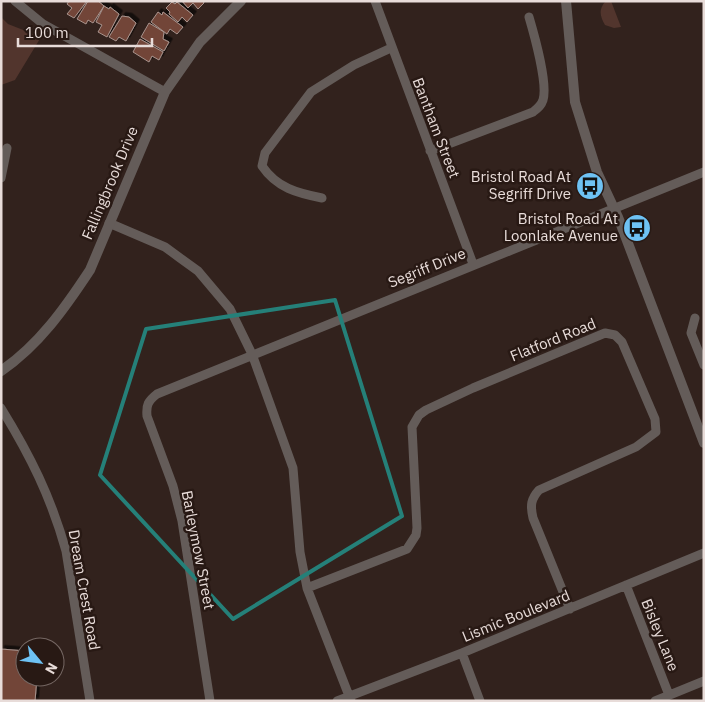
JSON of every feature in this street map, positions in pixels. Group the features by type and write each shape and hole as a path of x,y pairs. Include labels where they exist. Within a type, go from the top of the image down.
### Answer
{"street":[{"path":"15,1 43,24 165,92"},
{"name":"Fallingbrook Drive","path":"1,371 27,350 58,317 90,270 165,92 191,53 241,1"},
{"name":"Bantham Street","path":"375,1 473,264"},
{"path":"566,1 575,102 598,172 614,207 704,443"},
{"path":"430,151 533,112 540,107 544,98 538,49 529,17"},
{"path":"322,198 294,193 266,172 262,166 265,153 311,92 354,65 391,48"},
{"path":"1,178 7,148"},
{"name":"Segriff Drive","path":"252,354 704,172"},
{"path":"109,223 165,247 198,271 230,309 252,354 293,468 301,559 307,588 350,698"},
{"path":"695,318 691,333 704,365"},
{"name":"Flatford Road","path":"307,588 407,549 412,542 417,528 412,426 419,415 473,388 605,333 615,334 622,342 655,419 656,432 636,447 539,490 532,498 533,518 570,608"},
{"name":"Barleymow Street","path":"210,701 182,521 172,486 147,416 146,406 157,394 252,354"},
{"name":"Dream Crest Road","path":"1,408 31,458 52,503 66,552 90,701"},
{"name":"Lismic Boulevard","path":"337,701 350,698 462,653 704,553"},
{"name":"Bisley Lane","path":"626,585 669,695"},
{"path":"462,653 480,701"},
{"path":"655,701 704,681"}],"highlighted area":[{"path":"335,300 402,516 233,619 100,475 146,329"}],"shaded area":[{"path":"606,1 611,1 621,27 614,28 605,25 601,13"},
{"path":"1,17 8,24 41,37 15,80 1,85"}],"building":[{"path":"69,1 87,1 74,18 67,14 72,8 67,4"},
{"path":"88,1 98,1 104,6 93,23 88,20 86,24 77,19"},
{"path":"182,1 203,1 204,3 198,9 193,3 188,8"},
{"path":"172,2 175,4 177,2 193,15 187,22 182,17 178,22 169,14 170,12 166,8"},
{"path":"104,6 109,9 110,7 119,14 107,37 98,32 102,25 96,22"},
{"path":"158,12 162,15 163,12 183,27 177,34 170,29 167,34 151,22"},
{"path":"122,16 129,17 136,23 126,41 119,37 116,41 109,37"},
{"path":"149,23 164,32 163,39 169,42 164,51 141,37"},
{"path":"140,39 163,52 159,60 152,56 149,62 133,52"},
{"path":"1,649 15,650 15,687 36,687 35,701 1,701"}],"place":[{"name":"Bristol Road At Segriff Drive","path":"590,186"},
{"name":"Bristol Road At Loonlake Avenue","path":"637,228"}]}
